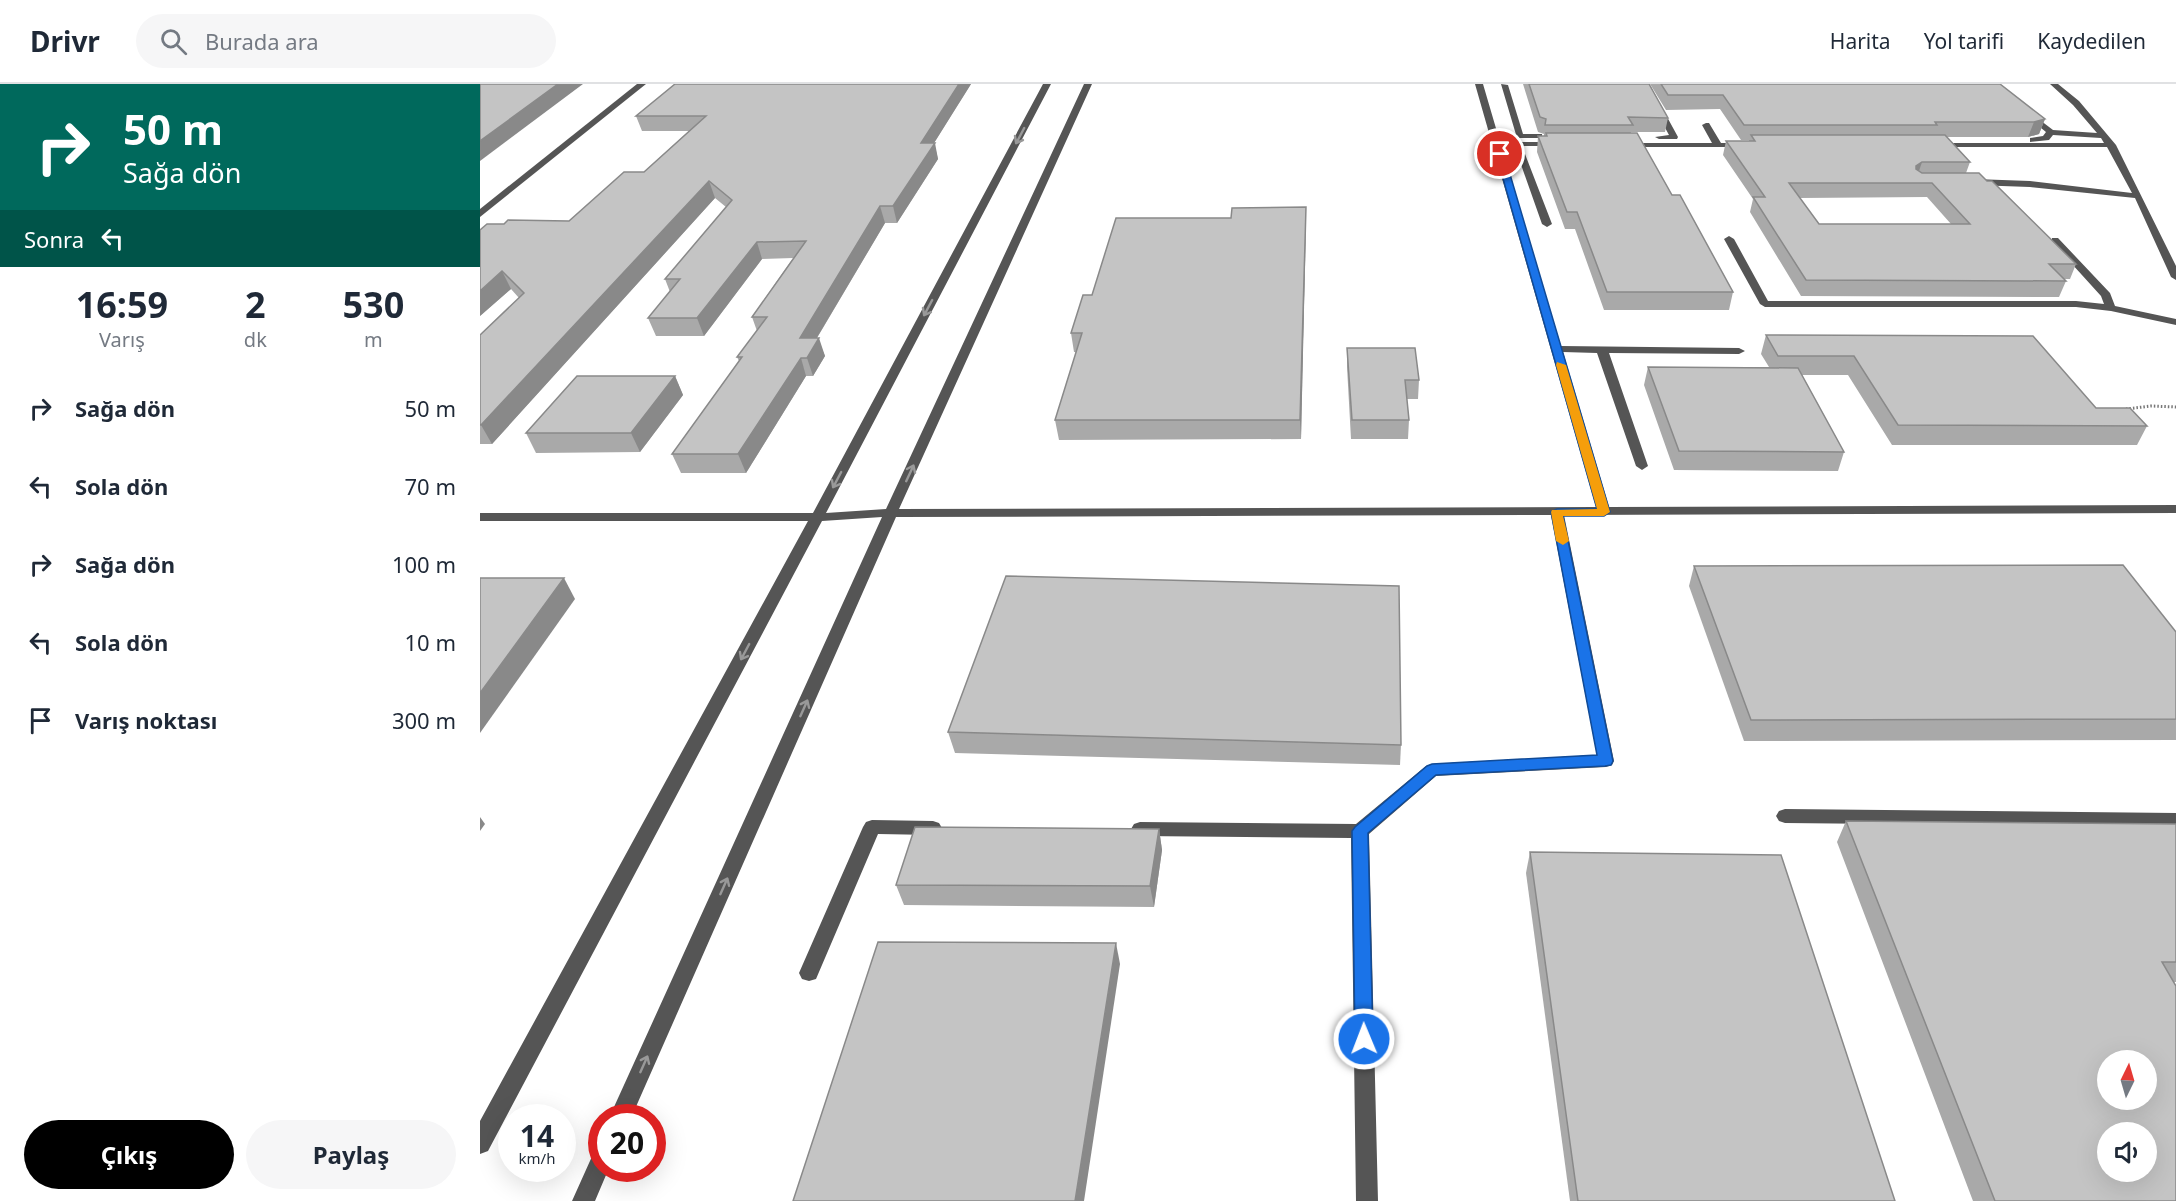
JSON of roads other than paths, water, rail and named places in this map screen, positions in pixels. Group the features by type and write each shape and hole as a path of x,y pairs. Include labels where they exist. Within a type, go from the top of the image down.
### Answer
{"street":[{"path":"480,214 642,84"},
{"path":"480,1143 818,517 1047,84"},
{"path":"627,1104 891,513 1088,84"},
{"path":"1479,84 1496,97 1520,136 1567,140 1498,149"},
{"path":"1645,84 1674,137 1614,141 1752,142"},
{"path":"2054,84 2084,109 2112,145 2176,277"},
{"path":"1504,85 1496,97 1498,149 1604,512"},
{"path":"2017,105 2051,132 2105,136"},
{"path":"1706,125 1716,142"},
{"path":"2051,132 2046,138 2034,140 1924,142 2112,145"},
{"path":"1498,149 1521,154 1547,224"},
{"path":"1965,182 2030,184 2137,196"},
{"path":"1729,239 1765,304 2076,304 2111,308 2176,322"},
{"path":"2055,240 2106,295 2111,308"},
{"path":"1556,350 1739,351"},
{"path":"1602,350 1642,466"},
{"path":"480,517 818,517 891,513 2176,509"},
{"path":"1122,829 1360,831 1432,770 1605,761 1557,512"},
{"path":"1785,816 2176,820"},
{"path":"808,973 872,827 956,828"},
{"path":"1360,831 1367,1201"},
{"path":"583,1201 592,1182"}]}
